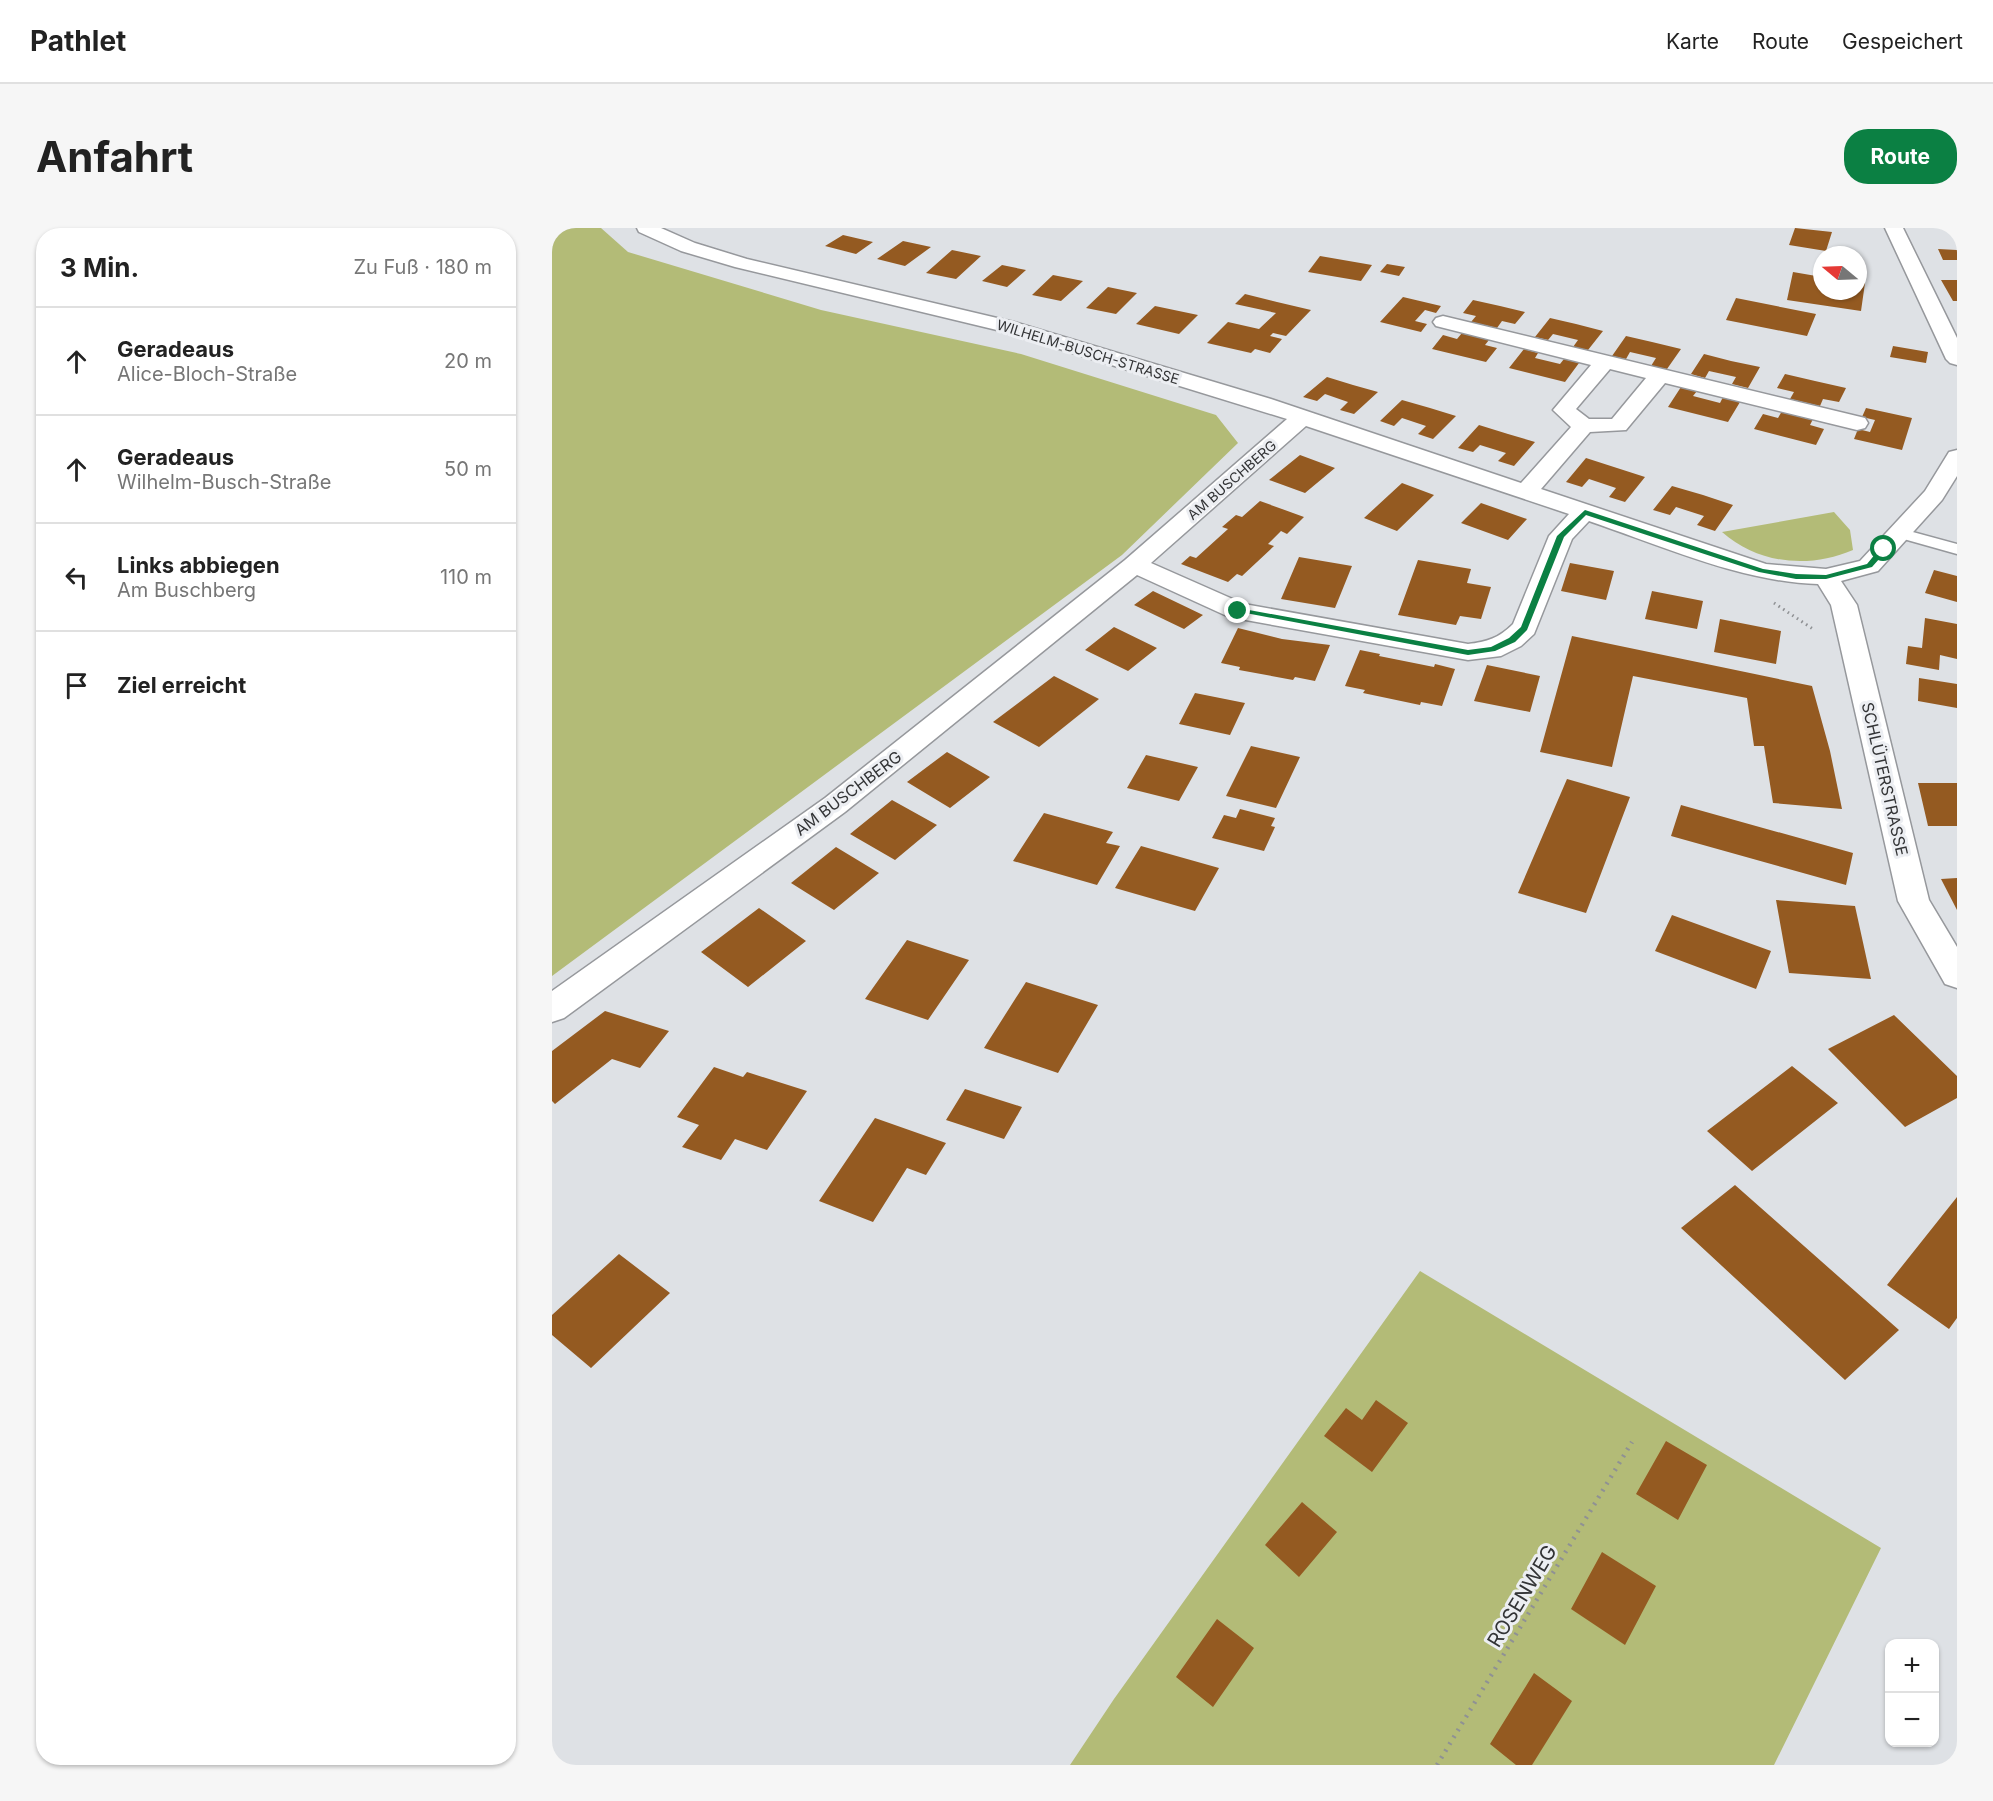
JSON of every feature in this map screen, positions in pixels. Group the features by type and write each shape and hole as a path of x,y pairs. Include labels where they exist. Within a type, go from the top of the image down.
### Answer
{"street":[{"name":"WILHELM-BUSCH-STRASSE","path":"646,228 710,254 1007,326 1303,417 1762,571 1796,576 1826,577 1869,566 1934,495 1957,457"},
{"path":"1894,228 1957,359"},
{"path":"1443,322 1857,423"},
{"path":"1605,362 1564,410 1584,426 1618,425 1660,375"},
{"name":"AM BUSCHBERG","path":"552,1009 835,805 1134,565 1303,417"},
{"path":"1526,492 1584,426"},
{"path":"1134,565 1238,611 1468,652 1492,650 1512,640 1525,628 1561,536 1585,512"},
{"name":"SCHLÜTERSTRASSE","path":"1826,577 1844,605 1914,901 1957,975"}],"lane":[{"path":"1898,533 1957,549"}],"path":[{"path":"1766,597 1788,615 1820,632"},
{"name":"ROSENWEG","path":"1437,1765 1632,1442"}],"green space":[{"path":"567,228 601,228 628,252 821,310 1021,354 1216,415 1238,443 1122,555 552,976 552,234"},
{"path":"1834,512 1850,530 1853,550 1819,560 1784,560 1768,557 1736,543 1722,532"},
{"path":"1420,1271 1881,1548 1774,1765 1070,1765 1114,1699"}],"building":[{"path":"1795,228 1832,232 1828,246 1813,246 1813,249 1789,245"},
{"path":"843,235 873,242 856,254 825,246"},
{"path":"903,241 931,247 905,266 877,259"},
{"path":"1938,249 1957,250 1957,260 1943,260"},
{"path":"952,250 981,256 956,279 926,273"},
{"path":"1320,256 1372,265 1361,281 1308,272"},
{"path":"1387,264 1405,267 1399,276 1380,272"},
{"path":"1002,265 1026,270 1007,287 982,281"},
{"path":"1793,272 1813,275 1813,300 1863,300 1861,311 1787,300"},
{"path":"1053,275 1083,281 1061,301 1032,295"},
{"path":"1941,280 1957,280 1957,301 1953,301"},
{"path":"1108,287 1137,293 1116,314 1086,308"},
{"path":"1245,294 1311,310 1286,336 1273,333 1270,336 1282,339 1270,353 1255,349 1251,353 1207,343 1228,322 1259,329 1276,313 1235,304"},
{"path":"1403,297 1441,306 1436,313 1425,310 1415,321 1427,324 1421,332 1380,322"},
{"path":"1736,298 1816,314 1807,336 1726,320"},
{"path":"1473,300 1525,312 1515,324 1502,321 1497,328 1471,322 1476,316 1463,313"},
{"path":"1155,306 1198,315 1179,334 1136,324"},
{"path":"1550,318 1603,331 1588,350 1573,347 1578,340 1553,334 1548,340 1535,337"},
{"path":"1462,333 1489,340 1485,345 1497,348 1486,362 1432,349 1443,335 1457,339"},
{"path":"1626,336 1681,349 1667,369 1651,366 1656,358 1630,352 1626,359 1612,356"},
{"path":"1893,346 1928,352 1926,363 1890,357"},
{"path":"1524,349 1538,353 1535,358 1560,364 1564,359 1579,363 1565,382 1509,368"},
{"path":"1704,354 1760,367 1748,388 1732,384 1736,377 1709,371 1705,378 1691,374"},
{"path":"1785,374 1846,388 1839,402 1823,399 1820,406 1790,399 1794,392 1777,388"},
{"path":"1327,377 1378,392 1354,414 1340,410 1348,402 1325,394 1317,401 1303,397"},
{"path":"1681,387 1697,391 1693,396 1720,403 1723,397 1740,402 1728,422 1668,407"},
{"path":"1402,400 1456,416 1433,439 1418,434 1426,426 1402,418 1394,426 1380,421"},
{"path":"1866,408 1912,418 1902,450 1854,439 1858,429 1870,432 1875,420 1862,417"},
{"path":"1782,411 1813,419 1810,425 1824,429 1816,445 1754,429 1763,414 1778,418"},
{"path":"1479,425 1535,442 1514,466 1498,461 1506,453 1480,445 1473,452 1458,448"},
{"path":"1300,455 1335,468 1305,493 1269,480"},
{"path":"1586,458 1645,477 1625,502 1609,497 1616,488 1589,479 1582,487 1566,482"},
{"path":"1402,483 1434,495 1397,531 1364,518"},
{"path":"1672,486 1733,505 1715,531 1697,525 1704,516 1676,507 1670,515 1653,510"},
{"path":"1260,501 1304,517 1287,534 1281,531 1268,544 1274,546 1242,576 1237,574 1228,582 1181,564 1190,556 1196,558 1228,529 1222,527 1236,515 1242,517"},
{"path":"1481,503 1527,519 1508,540 1461,523"},
{"path":"1299,557 1352,566 1335,608 1281,599"},
{"path":"1418,560 1471,569 1467,583 1491,587 1481,619 1460,616 1456,625 1398,615"},
{"path":"1570,563 1614,571 1606,600 1561,591"},
{"path":"1934,570 1957,576 1957,602 1925,593"},
{"path":"1153,591 1203,615 1184,629 1134,605"},
{"path":"1652,591 1703,601 1697,629 1645,619"},
{"path":"1925,618 1957,624 1957,659 1940,655 1939,670 1906,664 1908,646 1922,648"},
{"path":"1720,619 1781,631 1776,664 1714,652"},
{"path":"1114,627 1157,648 1128,671 1085,650"},
{"path":"1238,628 1282,639 1330,645 1315,681 1295,677 1293,680 1239,670 1240,667 1221,663"},
{"path":"1572,636 1812,686 1830,751 1842,809 1773,803 1764,746 1754,746 1747,698 1633,676 1612,767 1540,752"},
{"path":"1360,650 1434,667 1435,664 1455,669 1442,706 1421,702 1420,705 1363,693 1365,690 1345,686"},
{"path":"1487,665 1540,676 1530,712 1474,701"},
{"path":"1054,676 1099,699 1039,747 993,722"},
{"path":"1919,678 1957,684 1957,708 1918,701"},
{"path":"1195,693 1245,703 1230,735 1179,724"},
{"path":"1251,746 1300,757 1276,808 1226,796"},
{"path":"947,752 990,777 950,808 907,782"},
{"path":"1146,755 1198,767 1179,801 1127,788"},
{"path":"1567,779 1630,797 1586,913 1518,893"},
{"path":"1918,783 1957,783 1957,826 1928,826"},
{"path":"892,800 937,825 895,860 850,834"},
{"path":"1681,805 1853,853 1846,885 1671,836"},
{"path":"1240,809 1275,818 1271,826 1275,827 1264,851 1212,838 1224,815 1236,818"},
{"path":"1044,813 1113,832 1106,843 1120,846 1097,885 1013,861"},
{"path":"1141,846 1219,868 1195,911 1115,888"},
{"path":"836,847 879,873 834,910 791,883"},
{"path":"1957,878 1957,910 1941,879"},
{"path":"1776,900 1855,906 1871,979 1789,973"},
{"path":"759,908 806,941 748,987 701,952"},
{"path":"1672,915 1771,951 1756,989 1655,951"},
{"path":"907,940 969,960 928,1020 865,999"},
{"path":"1026,982 1098,1005 1058,1073 984,1048"},
{"path":"605,1011 669,1031 640,1068 612,1059 555,1104 552,1101 552,1051"},
{"path":"1894,1015 1957,1076 1957,1098 1905,1127 1828,1049"},
{"path":"1792,1066 1838,1103 1752,1171 1707,1131"},
{"path":"714,1067 743,1077 747,1072 807,1091 767,1150 735,1139 721,1160 682,1147 699,1125 677,1117"},
{"path":"965,1089 1022,1107 1004,1139 946,1120"},
{"path":"875,1118 946,1143 926,1175 907,1168 873,1222 819,1201"},
{"path":"1735,1185 1899,1330 1845,1380 1681,1228"},
{"path":"1957,1197 1957,1318 1949,1329 1887,1285"},
{"path":"619,1254 670,1293 591,1368 552,1335 552,1315"},
{"path":"1376,1400 1408,1423 1372,1472 1324,1436 1346,1408 1362,1420"},
{"path":"1666,1441 1707,1465 1678,1520 1636,1494"},
{"path":"1302,1502 1337,1532 1299,1577 1265,1545"},
{"path":"1602,1552 1656,1586 1625,1645 1571,1609"},
{"path":"1217,1619 1254,1648 1213,1707 1176,1677"},
{"path":"1534,1673 1572,1701 1532,1765 1516,1765 1490,1744"}],"route":[{"path":"1238,611 1468,652 1492,650 1512,640 1525,628 1561,536 1585,512 1762,571 1796,576 1826,577 1869,566 1884,549"}]}
